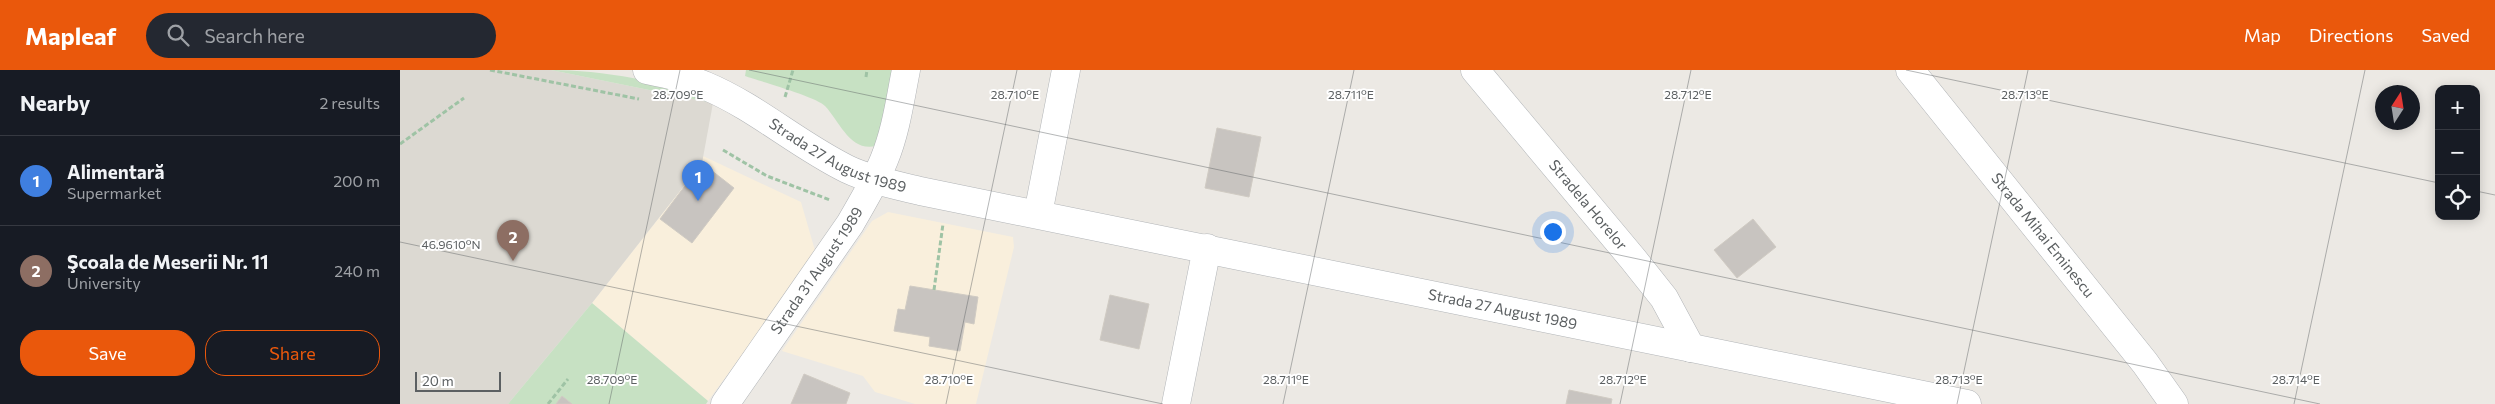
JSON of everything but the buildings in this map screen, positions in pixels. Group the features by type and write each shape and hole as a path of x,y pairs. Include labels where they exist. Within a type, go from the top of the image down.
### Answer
{"street":[{"name":"Strada 27 August 1989","path":"647,70 681,77 715,91 848,169 875,179 1691,348 1931,401 1967,404"},
{"name":"Strada 31 August 1989","path":"725,404 850,224 875,179 885,159 895,125 906,70"},
{"path":"1038,214 1066,70"},
{"name":"Stradela Horelor","path":"1474,70 1664,298 1691,348"},
{"name":"Strada Mihai Eminescu","path":"1910,70 2145,363 2174,404"},
{"path":"1176,404 1207,248"}],"path":[{"path":"490,70 640,99"},
{"path":"866,77 867,70"},
{"path":"400,144 464,98"},
{"path":"723,150 767,176 833,201"},
{"path":"934,290 944,219"},
{"path":"548,404 568,379"}],"shaded area":[{"path":"400,70 551,70 713,103 702,163 592,303 508,404 400,404"},
{"path":"703,156 801,202 816,254 708,401 592,303 702,163"},
{"path":"888,212 1013,237 1014,247 976,404 915,404 875,392 863,376 782,351 872,221"}],"green space":[{"path":"551,70 591,72 634,78 695,95 713,103"},
{"path":"746,70 893,70 876,146 867,147 859,145 852,140 820,102 745,76"},
{"path":"592,303 708,401 706,404 508,404"}],"place":[{"name":"Alimentară","path":"698,201"},
{"name":"Şcoala de Meserii Nr. 11","path":"513,261"}]}
